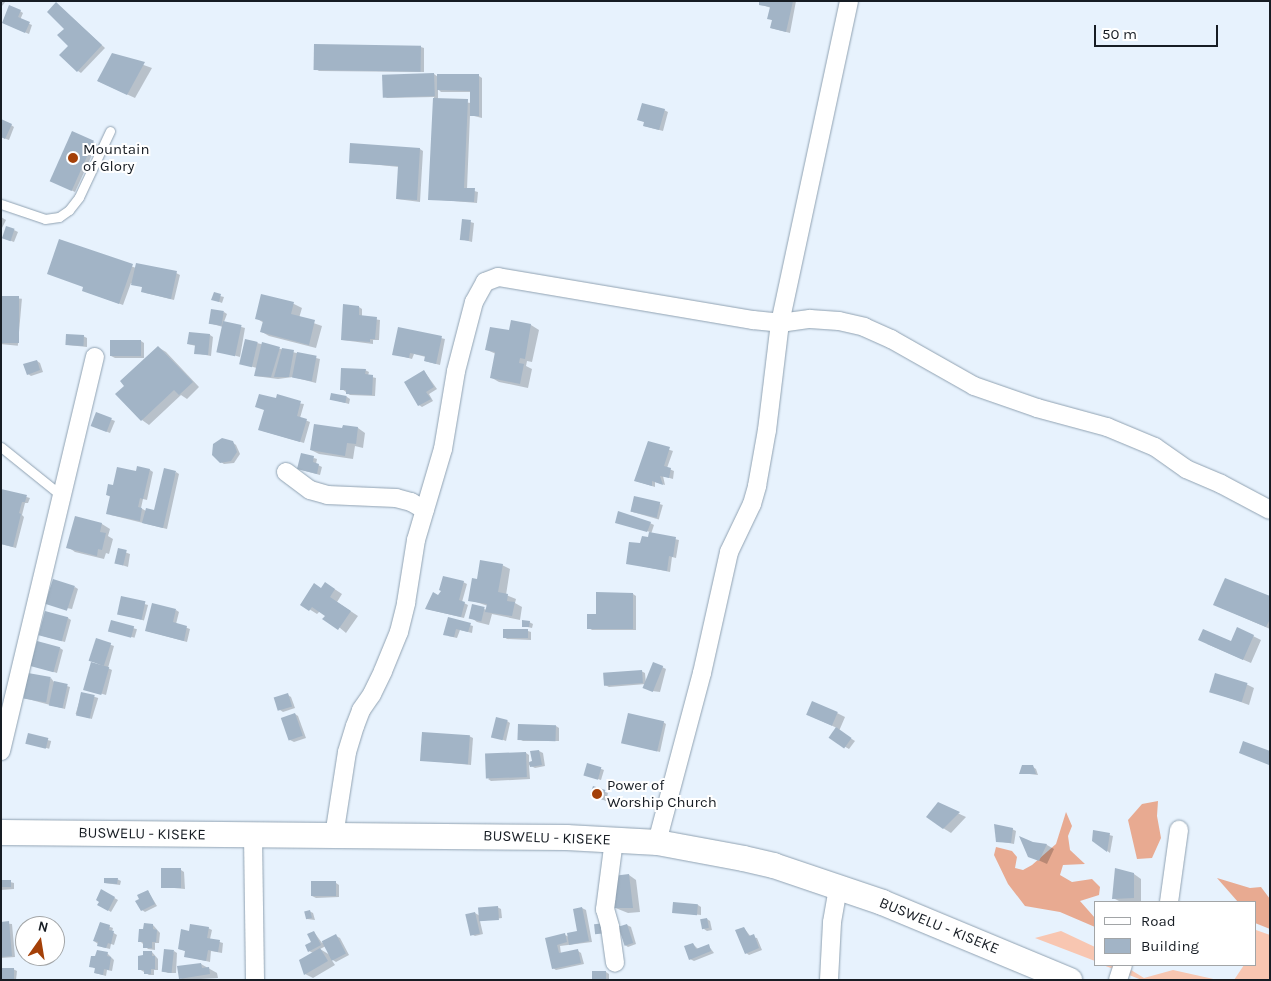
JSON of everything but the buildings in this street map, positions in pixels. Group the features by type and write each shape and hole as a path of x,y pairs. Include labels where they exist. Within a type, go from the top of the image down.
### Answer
{"main road":[{"name":"BUSWELU - KISEKE","path":"1,832 253,836 566,837 658,842 743,858 838,887 882,902 1069,980"}],"street":[{"path":"658,842 702,672 727,558 752,504 757,486 771,402 780,323 850,1"},
{"path":"334,836 347,752 361,710 376,687 399,632 406,603 412,561 443,449 456,371 464,338 478,292 485,282 498,277 780,323 810,319 839,321 864,327 891,339 974,386 1037,408 1107,427 1154,446 1186,469 1221,484 1270,510"},
{"path":"1,752 95,357"},
{"path":"286,472 310,490 326,495 396,498 411,502 425,510"},
{"path":"1169,901 1179,830"},
{"path":"253,836 255,980"},
{"path":"614,840 605,909 610,927 615,963"},
{"path":"829,980 832,922 838,887"},
{"path":"1118,980 1123,966"}],"lane":[{"path":"1,204 45,219 59,216 69,210 79,197 110,131"},
{"path":"1,447 62,496"}],"shaded area":[{"path":"1158,801 1157,816 1161,838 1152,858 1137,859 1128,820 1142,804"},
{"path":"1066,812 1072,826 1068,836 1070,850 1085,864 1063,865 1060,875 1072,882 1092,879 1100,887 1099,895 1080,901 1094,917 1094,927 1060,912 1025,906 1008,884 994,855 996,847 1012,851 1017,857 1015,868 1023,870 1032,865 1056,844"},
{"path":"1217,878 1250,888 1261,887 1270,899 1270,929 1256,923 1256,901 1237,901"},
{"path":"1256,930 1270,935 1270,980 1234,980 1243,966 1256,966"},
{"path":"1061,931 1094,947 1094,961 1035,938"},
{"path":"1106,966 1125,966 1144,978 1173,970 1218,980 1142,980"}],"place":[{"name":"Mountain of Glory","path":"73,158"},
{"name":"Power of Worship Church","path":"597,794"}]}
